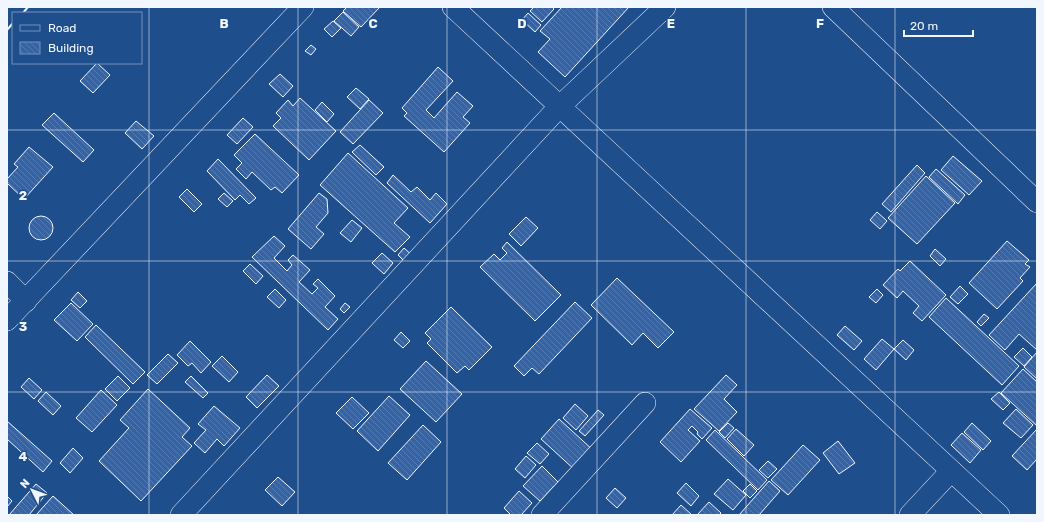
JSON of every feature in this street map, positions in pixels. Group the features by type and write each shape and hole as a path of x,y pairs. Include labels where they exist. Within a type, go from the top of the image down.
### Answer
{"street":[{"path":"7,320 303,7"},
{"path":"453,7 999,515"},
{"path":"181,515 559,107 665,7"},
{"path":"833,7 1037,202"},
{"path":"7,282 26,301"},
{"path":"542,515 645,404"},
{"path":"910,515 952,471"}],"building":[{"path":"347,7 380,7 361,27 343,11"},
{"path":"534,7 552,7 554,9 542,22 530,11"},
{"path":"562,7 629,7 565,77 538,52 550,39 540,31"},
{"path":"343,12 359,27 351,36 334,21"},
{"path":"528,13 541,25 535,32 522,20"},
{"path":"333,21 341,28 332,37 324,29"},
{"path":"311,45 316,49 311,55 305,51"},
{"path":"96,64 98,64 110,75 93,93 80,81"},
{"path":"438,67 453,81 426,110 434,118 457,92 473,106 463,117 470,123 444,152 404,116 407,113 402,108"},
{"path":"280,74 293,86 283,97 269,84"},
{"path":"356,88 369,99 360,109 347,97"},
{"path":"300,98 336,131 309,160 273,126 281,118 276,113 288,100 293,106"},
{"path":"369,100 383,113 353,144 340,132"},
{"path":"322,102 334,114 327,122 315,110"},
{"path":"54,113 94,150 83,162 42,125"},
{"path":"243,118 253,127 237,144 227,135"},
{"path":"136,121 154,136 142,149 125,133"},
{"path":"255,134 299,175 282,193 275,187 271,190 252,172 246,179 236,169 242,163 234,155"},
{"path":"360,145 384,167 376,175 352,152"},
{"path":"29,147 53,167 24,199 7,183 7,179 18,167 14,164"},
{"path":"348,153 408,208 394,223 410,237 395,252 320,185"},
{"path":"953,156 982,181 969,195 941,170"},
{"path":"218,159 256,198 249,204 240,195 235,200 207,171"},
{"path":"917,165 925,173 891,212 882,204"},
{"path":"936,169 965,195 958,204 929,177"},
{"path":"393,175 411,192 417,187 430,200 436,193 447,204 430,223 387,183"},
{"path":"926,176 955,203 917,244 888,218"},
{"path":"187,189 202,204 194,212 179,197"},
{"path":"224,193 233,201 227,207 218,199"},
{"path":"319,193 327,199 328,213 316,227 324,234 311,249 288,229"},
{"path":"877,212 887,221 880,229 870,220"},
{"path":"41,216 49,220 53,228 49,236 41,240 33,236 29,228 33,220"},
{"path":"526,217 538,228 521,246 509,234"},
{"path":"352,220 362,228 351,242 340,233"},
{"path":"274,236 285,246 274,258 287,271 292,265 288,260 293,255 310,270 299,282 312,294 318,288 313,284 318,279 335,296 325,307 338,319 328,330 252,257"},
{"path":"1007,241 1029,260 1025,264 1030,267 1020,278 1023,281 997,309 969,283"},
{"path":"507,242 561,295 535,321 480,267 494,254 500,260 507,253 502,248"},
{"path":"404,248 414,257 407,264 398,255"},
{"path":"935,249 946,259 940,266 930,256"},
{"path":"382,253 393,263 384,274 372,263"},
{"path":"910,261 946,295 922,321 913,313 919,306 903,291 897,298 883,285 898,269 900,271"},
{"path":"250,264 263,276 256,284 243,271"},
{"path":"617,278 674,332 658,348 643,333 632,345 591,305"},
{"path":"1037,283 1037,350 1019,334 1005,350 989,335"},
{"path":"960,286 968,294 958,304 950,297"},
{"path":"275,289 286,300 279,308 267,297"},
{"path":"877,289 883,295 876,303 869,297"},
{"path":"78,292 87,301 80,308 71,300"},
{"path":"946,298 1019,366 1002,385 929,317"},
{"path":"575,302 592,318 539,374 532,368 524,376 514,366"},
{"path":"71,303 93,324 77,341 54,320"},
{"path":"345,303 350,307 344,313 340,309"},
{"path":"451,307 492,347 469,370 465,366 457,373 427,343 431,339 425,333"},
{"path":"984,314 989,318 981,326 977,322"},
{"path":"96,325 145,372 133,384 85,337"},
{"path":"845,326 862,341 854,350 837,335"},
{"path":"401,332 410,341 403,348 394,340"},
{"path":"882,339 894,349 876,370 864,359"},
{"path":"903,340 914,350 906,360 894,349"},
{"path":"190,341 211,362 201,373 192,363 188,366 177,355"},
{"path":"1023,348 1032,357 1024,366 1014,357"},
{"path":"1037,352 1037,379 1024,367"},
{"path":"168,354 178,363 157,384 147,375"},
{"path":"222,356 238,372 229,382 212,366"},
{"path":"426,361 462,394 436,422 400,389"},
{"path":"1023,369 1037,382 1037,426 1001,393"},
{"path":"267,375 279,386 257,408 246,397"},
{"path":"726,375 737,385 724,399 737,412 719,431 694,409"},
{"path":"118,376 130,388 117,401 105,389"},
{"path":"191,376 208,393 203,398 185,382"},
{"path":"29,378 42,390 34,399 21,387"},
{"path":"148,389 190,428 182,437 192,446 141,501 99,461 129,428 120,420"},
{"path":"101,390 117,405 92,432 76,418"},
{"path":"46,392 61,406 53,415 38,401"},
{"path":"999,392 1010,403 1003,410 991,399"},
{"path":"389,396 410,415 378,451 357,431"},
{"path":"352,397 369,413 353,429 336,413"},
{"path":"575,404 588,416 576,430 563,418"},
{"path":"214,406 240,428 224,446 217,439 205,453 194,443 206,430 198,424"},
{"path":"690,409 712,428 702,439 692,426 688,430 700,441 681,462 660,442"},
{"path":"1016,409 1033,425 1021,438 1003,423"},
{"path":"598,410 604,415 585,436 579,431"},
{"path":"559,419 594,451 576,471 541,439"},
{"path":"7,421 52,461 43,472 7,439"},
{"path":"728,423 734,428 725,438 719,432"},
{"path":"972,423 991,441 983,450 964,432"},
{"path":"423,425 441,442 407,480 388,463"},
{"path":"736,429 754,445 744,456 727,439"},
{"path":"1037,429 1037,459 1027,470 1012,456"},
{"path":"715,430 767,480 758,490 706,440"},
{"path":"962,433 981,450 970,463 951,445"},
{"path":"838,441 855,463 839,474 823,453"},
{"path":"537,443 549,454 540,464 527,453"},
{"path":"803,445 820,460 788,495 771,480"},
{"path":"73,448 83,458 70,473 60,463"},
{"path":"526,456 536,465 525,478 515,469"},
{"path":"768,461 777,469 768,478 759,470"},
{"path":"542,466 558,482 540,501 523,486"},
{"path":"278,477 295,492 282,506 265,490"},
{"path":"728,479 746,495 733,510 714,494"},
{"path":"769,481 780,491 759,515 739,515"},
{"path":"686,483 699,496 691,506 677,493"},
{"path":"36,484 47,493 29,515 9,515"},
{"path":"750,484 757,491 750,498 743,491"},
{"path":"615,488 626,498 617,508 606,498"},
{"path":"519,491 532,503 521,515 511,515 504,508"},
{"path":"7,496 12,501 7,507"},
{"path":"53,496 74,515 36,515"},
{"path":"709,502 721,513 719,515 697,515"},
{"path":"681,505 692,515 672,515"}],"wall":[{"path":"24,12 28,7"},
{"path":"7,30 12,24"}]}
